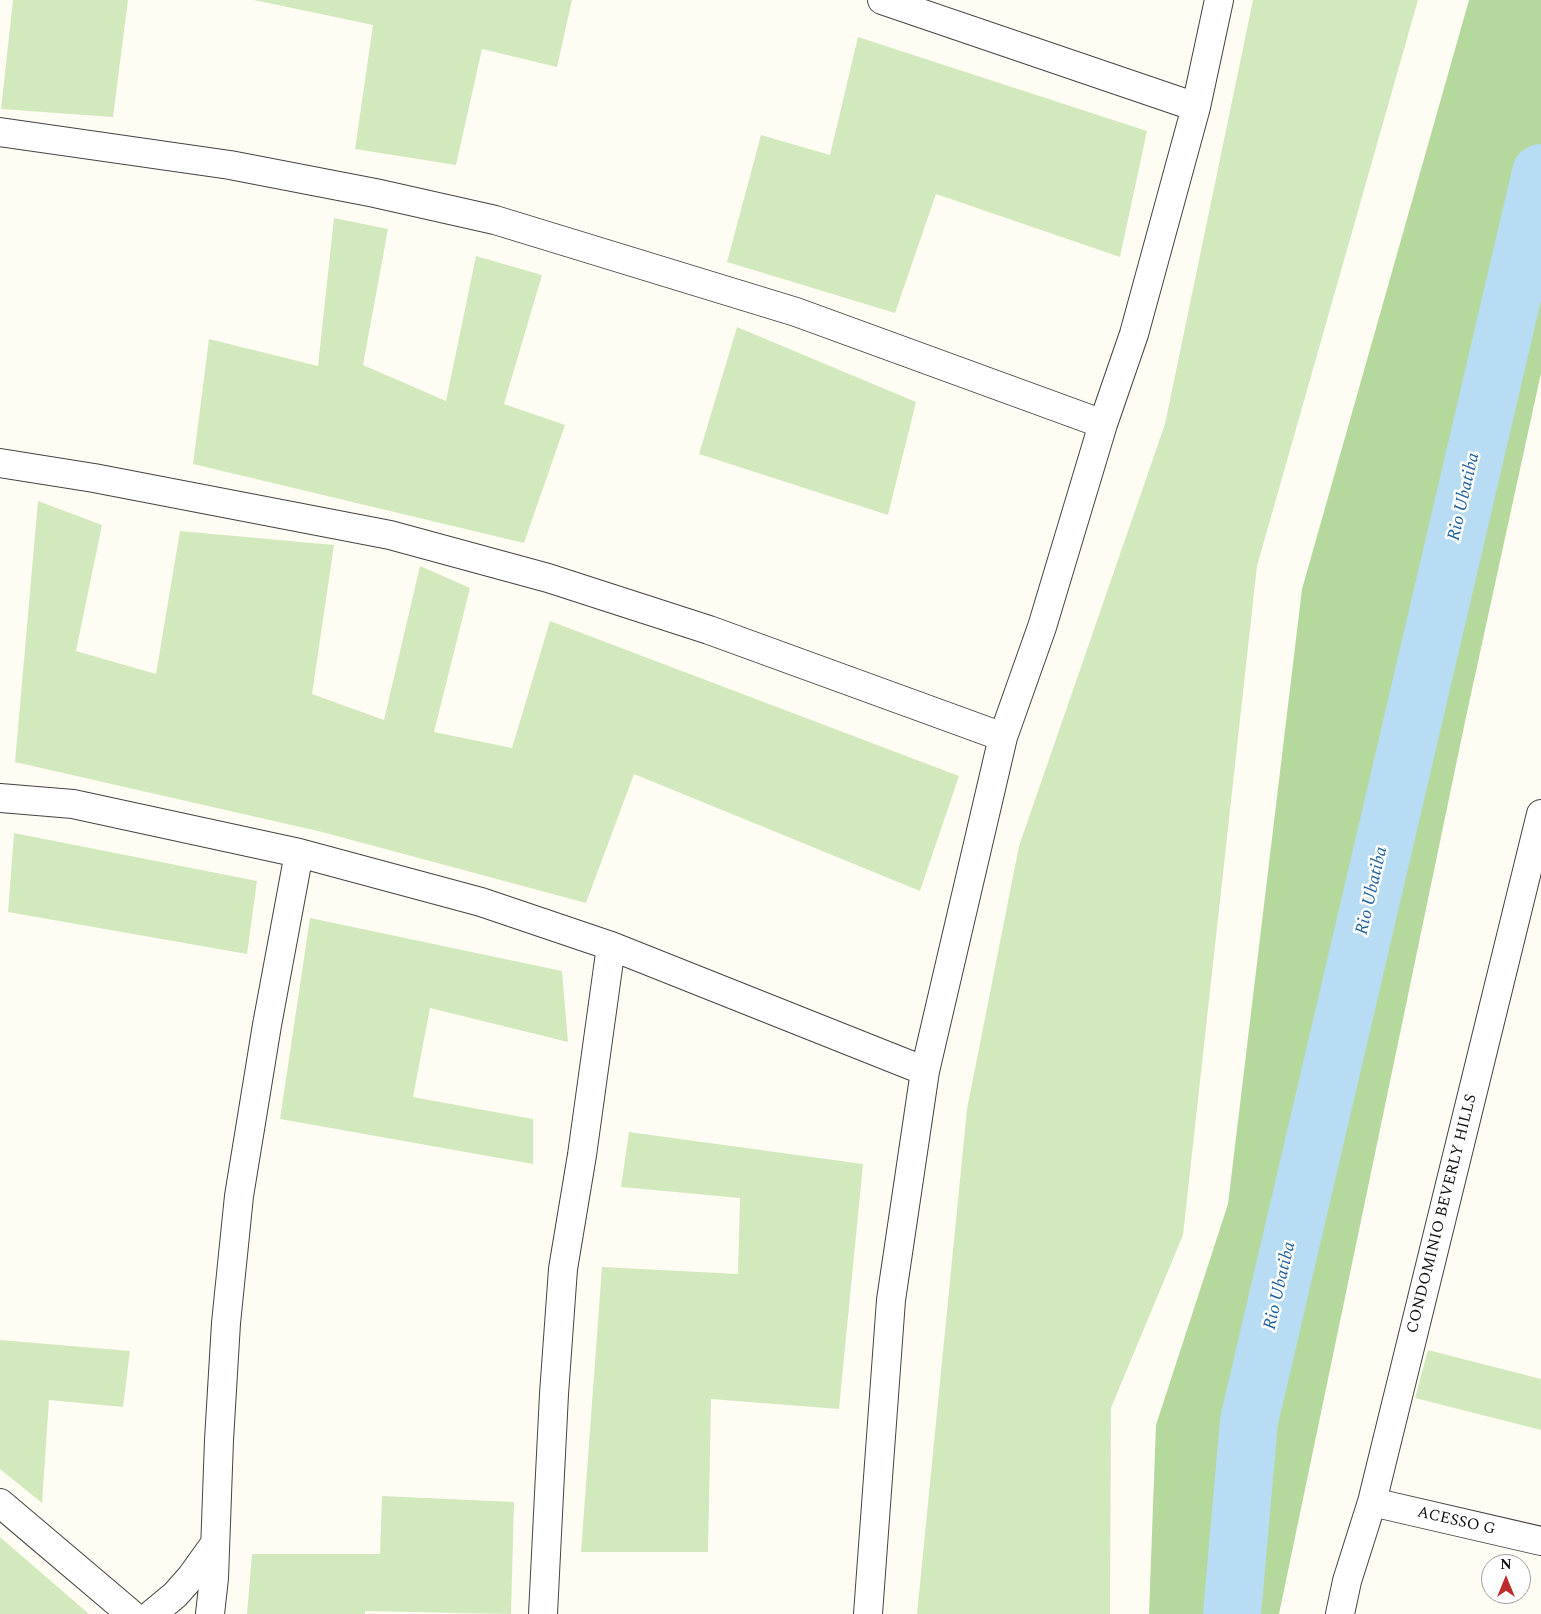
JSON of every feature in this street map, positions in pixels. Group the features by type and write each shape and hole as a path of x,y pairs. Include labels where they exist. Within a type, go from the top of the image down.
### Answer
{"street":[{"path":"882,0 1196,107"},
{"path":"868,1614 891,1300 926,1071 1003,736 1042,627 1103,424 1134,334 1196,107 1219,0"},
{"path":"0,132 230,165 374,193 495,220 796,312 1103,424"},
{"path":"0,463 103,480 390,535 529,573 710,630 1003,736"},
{"path":"0,798 73,804 299,853 481,902 611,946 926,1071"},
{"name":"CONDOMINIO BEVERLY HILLS","path":"1340,1614 1347,1582 1372,1502 1541,814"},
{"path":"210,1614 214,1578 214,1545 226,1323 239,1196 267,1025 299,853"},
{"path":"543,1614 553,1404 563,1269 582,1155 611,946"},
{"name":"ACESSO G","path":"1372,1502 1541,1541"},
{"path":"0,1503 131,1614"},
{"path":"152,1614 175,1595 191,1577 214,1545"}],"green space":[{"path":"13,0 128,0 113,117 1,109"},
{"path":"254,0 572,0 557,67 482,49 456,165 355,149 373,25"},
{"path":"1253,0 1418,0 1257,566 1183,1235 1111,1408 1110,1614 917,1614 967,1109 1019,846 1165,424"},
{"path":"1469,0 1541,0 1541,373 1466,717 1279,1614 1149,1614 1156,1425 1228,1204 1302,589"},
{"path":"858,37 1147,131 1120,257 936,194 895,313 727,262 761,135 830,155"},
{"path":"334,218 388,229 363,365 446,401 476,256 542,275 504,404 565,425 524,543 193,464 209,339 318,366"},
{"path":"737,327 916,402 888,515 699,454"},
{"path":"38,501 102,525 76,651 156,674 180,531 334,545 312,694 384,720 420,566 470,588 434,732 512,748 550,621 959,776 920,891 634,774 586,903 322,832 15,762"},
{"path":"14,833 257,881 247,954 8,912"},
{"path":"310,918 562,971 568,1042 430,1008 413,1097 533,1119 533,1164 280,1119"},
{"path":"629,1132 863,1164 839,1409 711,1399 708,1552 581,1552 602,1267 738,1274 740,1198 621,1187"},
{"path":"0,1340 130,1351 123,1407 49,1400 42,1503 0,1469"},
{"path":"1428,1350 1541,1379 1541,1430 1415,1398"},
{"path":"382,1496 514,1502 511,1614 365,1611 365,1614 247,1614 252,1554 380,1554"},
{"path":"0,1537 89,1614 0,1614"}],"waterway":[{"name":"Rio Ubatiba","path":"1232,1614 1249,1421 1541,173"}]}
